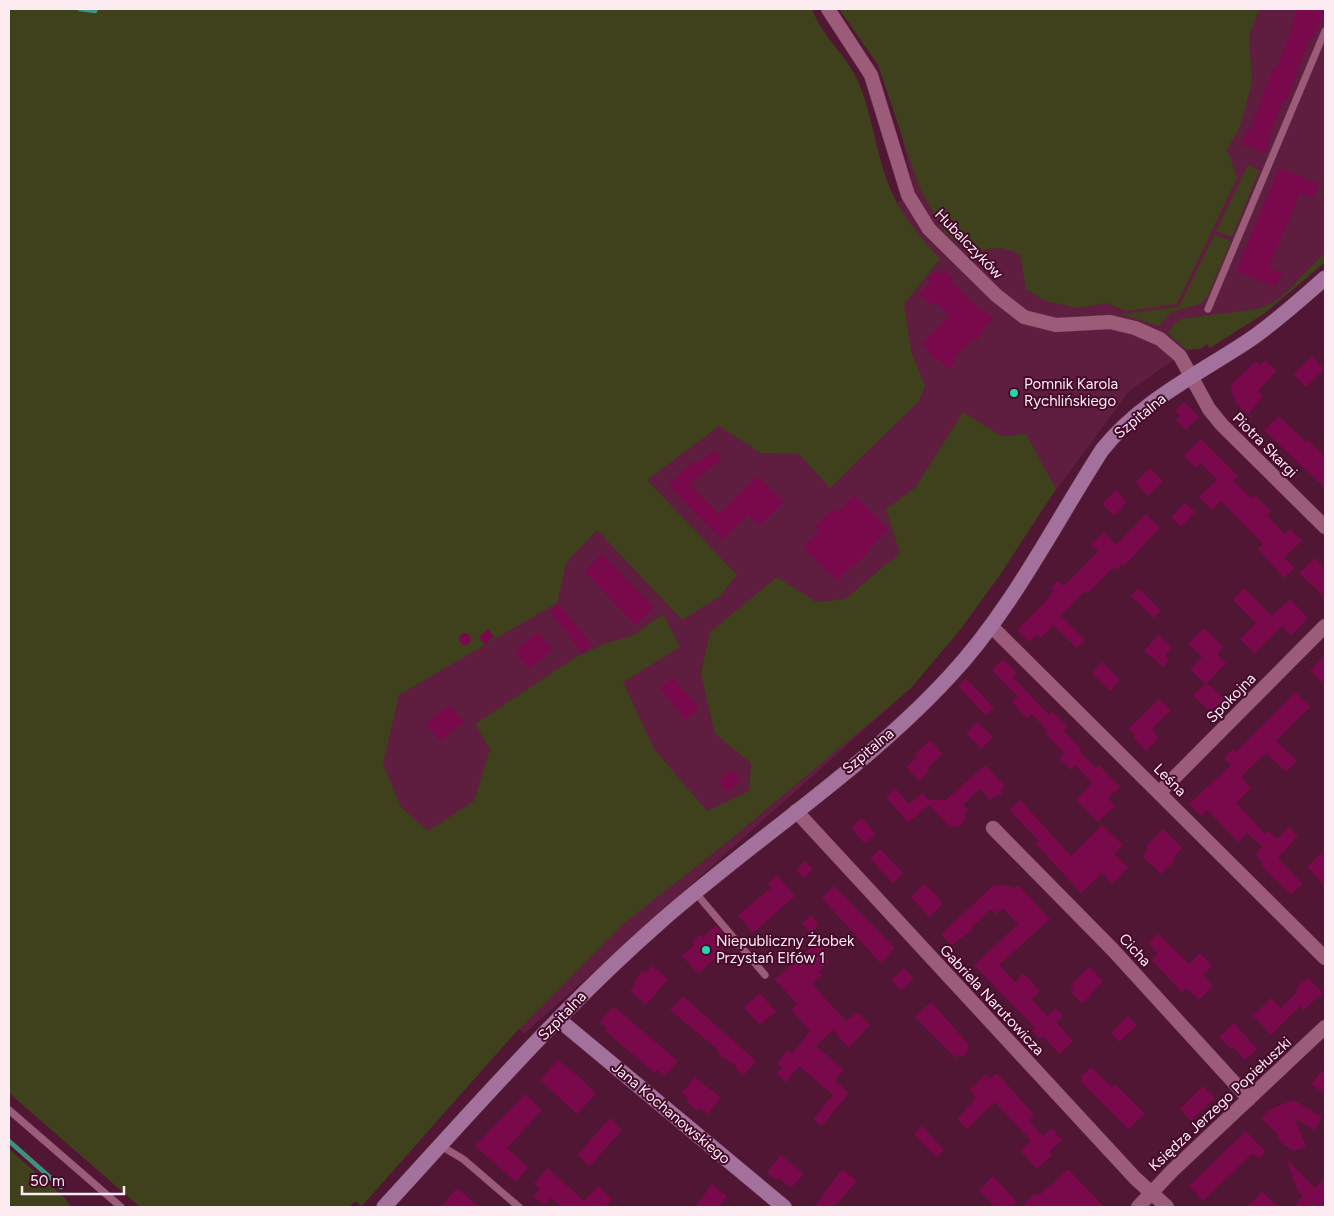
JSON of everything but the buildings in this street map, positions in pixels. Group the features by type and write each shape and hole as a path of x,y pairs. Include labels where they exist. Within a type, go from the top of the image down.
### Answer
{"street":[{"name":"Hubalczyków","path":"828,9 871,75 908,196 929,229 996,295 1024,317 1056,325 1110,322 1146,332 1160,339 1176,353 1193,377"},
{"name":"Szpitalna","path":"384,1207 558,1019 625,954 695,892 905,720 949,678 991,626 1102,450 1115,434 1142,410 1267,328 1325,278"},
{"name":"Piotra Skargi","path":"1193,377 1209,409 1222,425 1325,527"},
{"name":"Leśna","path":"991,626 1325,958"},
{"name":"Spokojna","path":"1160,792 1325,626"},
{"name":"Gabriela Narutowicza","path":"796,811 1134,1178 1167,1207"},
{"name":"Cicha","path":"992,828 1113,950 1249,1099"},
{"name":"Jana Kochanowskiego","path":"558,1019 784,1207"},
{"name":"Księdza Jerzego Popiełuszki","path":"1138,1207 1150,1192 1325,1027"}],"lane":[{"path":"1208,309 1325,31"},
{"path":"695,892 765,975"},
{"path":"9,1110 121,1207"},
{"path":"441,1146 463,1159 519,1207"}],"shaded area":[{"path":"857,9 1325,9 1325,262 1273,305 1190,349 1129,391 911,688 524,1034 233,726 914,190 884,61"}],"green space":[{"path":"9,9 812,9 816,19 854,73 859,83 884,171 893,194 910,224 940,259 904,304 911,351 925,386 919,401 830,488 799,454 761,453 719,426 647,480 737,575 719,597 682,620 597,530 566,563 557,603 399,695 383,764 401,807 428,831 474,801 490,749 475,724 576,657 607,643 634,635 663,614 680,647 623,682 654,749 707,811 749,791 751,763 715,734 701,674 710,632 777,577 816,602 845,599 900,553 886,509 915,488 963,412 1001,436 1026,434 1056,489 1000,575 960,630 911,688 726,843 622,925 516,1032 362,1206 355,1201 349,1207 140,1207 9,1093"},
{"path":"839,9 1259,9 1249,37 1252,82 1240,127 1227,149 1237,178 1177,304 1126,311 1107,303 1078,308 1046,301 1026,289 1020,254 1002,248 967,251 944,232 919,187 878,65"},
{"path":"1248,165 1259,171 1232,237 1216,231"},
{"path":"1214,235 1231,241 1207,298 1200,304 1172,312 1159,326 1121,314 1179,307"},
{"path":"1325,252 1325,262 1265,313 1210,348 1207,344 1200,349 1187,350 1168,333 1174,324 1181,319 1256,309 1269,305 1284,295"},
{"path":"9,1149 65,1198 71,1207 9,1207"}],"waterway":[{"path":"80,9 95,11 96,9"},
{"path":"9,1141 61,1187"}],"place":[{"name":"Pomnik Karola Rychlińskiego","path":"1014,393"},
{"name":"Niepubliczny Żłobek Przystań Elfów 1","path":"706,950"}]}
